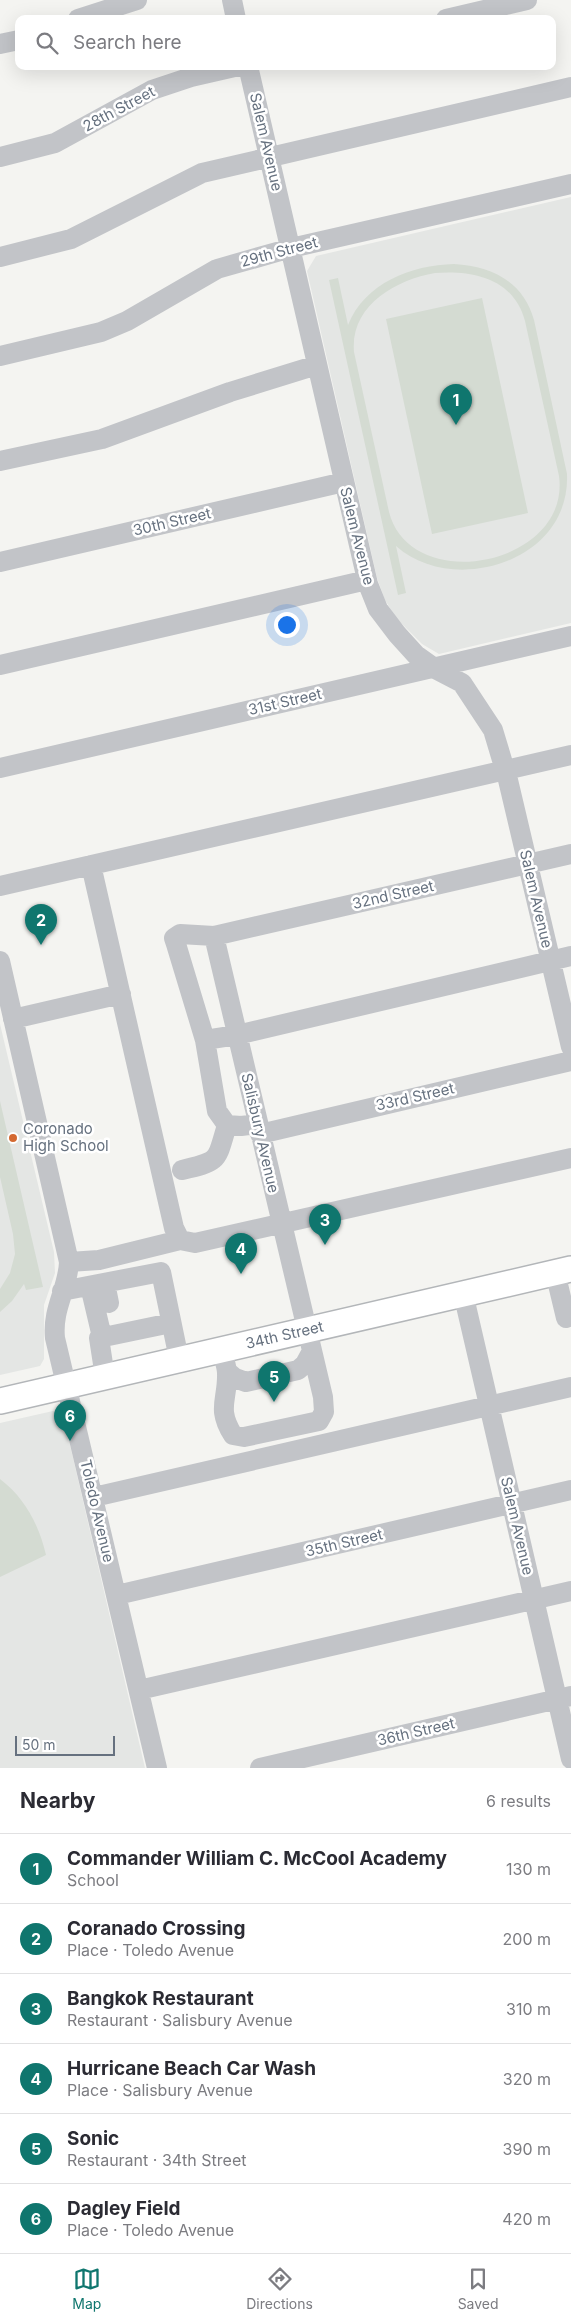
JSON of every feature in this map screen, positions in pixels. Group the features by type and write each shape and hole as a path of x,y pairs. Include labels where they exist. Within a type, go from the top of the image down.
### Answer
{"main road":[{"name":"34th Street","path":"0,1401 179,1360 224,1361 309,1340 463,1294 563,1270"}],"street":[{"path":"90,15 137,0"},
{"path":"232,0 235,15"},
{"path":"463,15 527,0"},
{"path":"0,44 15,41"},
{"name":"28th Street","path":"0,157 55,143 152,90 191,77 222,70"},
{"name":"Salem Avenue","path":"249,70 367,580 378,609 397,634 416,655 433,668 462,683 476,701 493,730 506,770 571,1048"},
{"path":"0,257 71,239 202,173 571,87"},
{"name":"29th Street","path":"0,356 101,332 127,321 217,269 291,248 571,184"},
{"path":"0,461 102,439 230,392 317,365"},
{"name":"30th Street","path":"0,562 344,482"},
{"path":"0,665 367,580"},
{"name":"31st Street","path":"0,768 571,636"},
{"path":"0,886 571,755"},
{"name":"32nd Street","path":"205,1040 174,938 180,934 214,936 571,854"},
{"path":"91,865 174,1228 180,1240"},
{"name":"Salisbury Avenue","path":"214,936 323,1398 324,1412 319,1421 244,1437 233,1435 227,1425 222,1409 224,1361"},
{"path":"182,1170 210,1164 217,1157 227,1125 217,1111 205,1040 237,1035 571,956"},
{"name":"Toledo Avenue","path":"0,961 68,1262 68,1273 57,1308 54,1329 157,1768"},
{"path":"14,1019 121,994"},
{"name":"33rd Street","path":"227,1125 259,1129 571,1061"},
{"path":"68,1262 99,1260 180,1240 195,1243 571,1158"},
{"path":"563,1270 564,1318"},
{"path":"62,1291 160,1272 179,1360"},
{"path":"97,1285 109,1323"},
{"path":"97,1285 109,1323"},
{"name":"Salem Avenue","path":"463,1294 534,1600 564,1698 571,1760"},
{"path":"109,1323 171,1323"},
{"path":"105,1377 99,1338 109,1323"},
{"path":"224,1361 235,1378 246,1382 298,1370 305,1364 309,1340"},
{"path":"94,1497 571,1386"},
{"name":"35th Street","path":"117,1595 571,1490"},
{"path":"139,1690 571,1591"},
{"name":"36th Street","path":"260,1768 564,1698"}],"shaded area":[{"path":"571,197 571,623 439,654 422,644 396,618 385,600 377,578 307,271 316,256"},
{"path":"438,265 468,265 493,272 514,286 529,306 534,320 567,474 563,504 550,530 530,549 504,562 476,569 447,569 420,561 396,546 406,593 398,595 329,280 338,278 348,325 356,310 366,298 391,279 422,268","holes":["435,273 464,273 490,280 512,295 520,307 525,321 559,476 556,507 541,531 516,549 487,559 456,561 427,555 403,539 389,512 354,352 355,336 359,321 378,298 405,282"]},
{"path":"482,298 528,513 432,534 386,319"},
{"name":"Coronado High School","path":"0,1024 54,1252 55,1273 44,1305 44,1359 40,1366 0,1375"},
{"path":"0,1101 43,1287 26,1290 24,1284 12,1301 0,1312 0,1289 10,1273 15,1254 13,1234 0,1177"},
{"path":"53,1411 61,1414 64,1419 145,1768 0,1768 0,1423"},
{"path":"0,1479 24,1503 35,1523 46,1555 0,1577"}],"place":[{"name":"Commander William C. McCool Academy","path":"456,425"},
{"name":"Coranado Crossing","path":"41,945"},
{"name":"Coronado High School","path":"13,1138"},
{"name":"Bangkok Restaurant","path":"325,1245"},
{"name":"Hurricane Beach Car Wash","path":"241,1274"},
{"name":"Sonic","path":"274,1402"},
{"name":"Dagley Field","path":"70,1441"}]}
